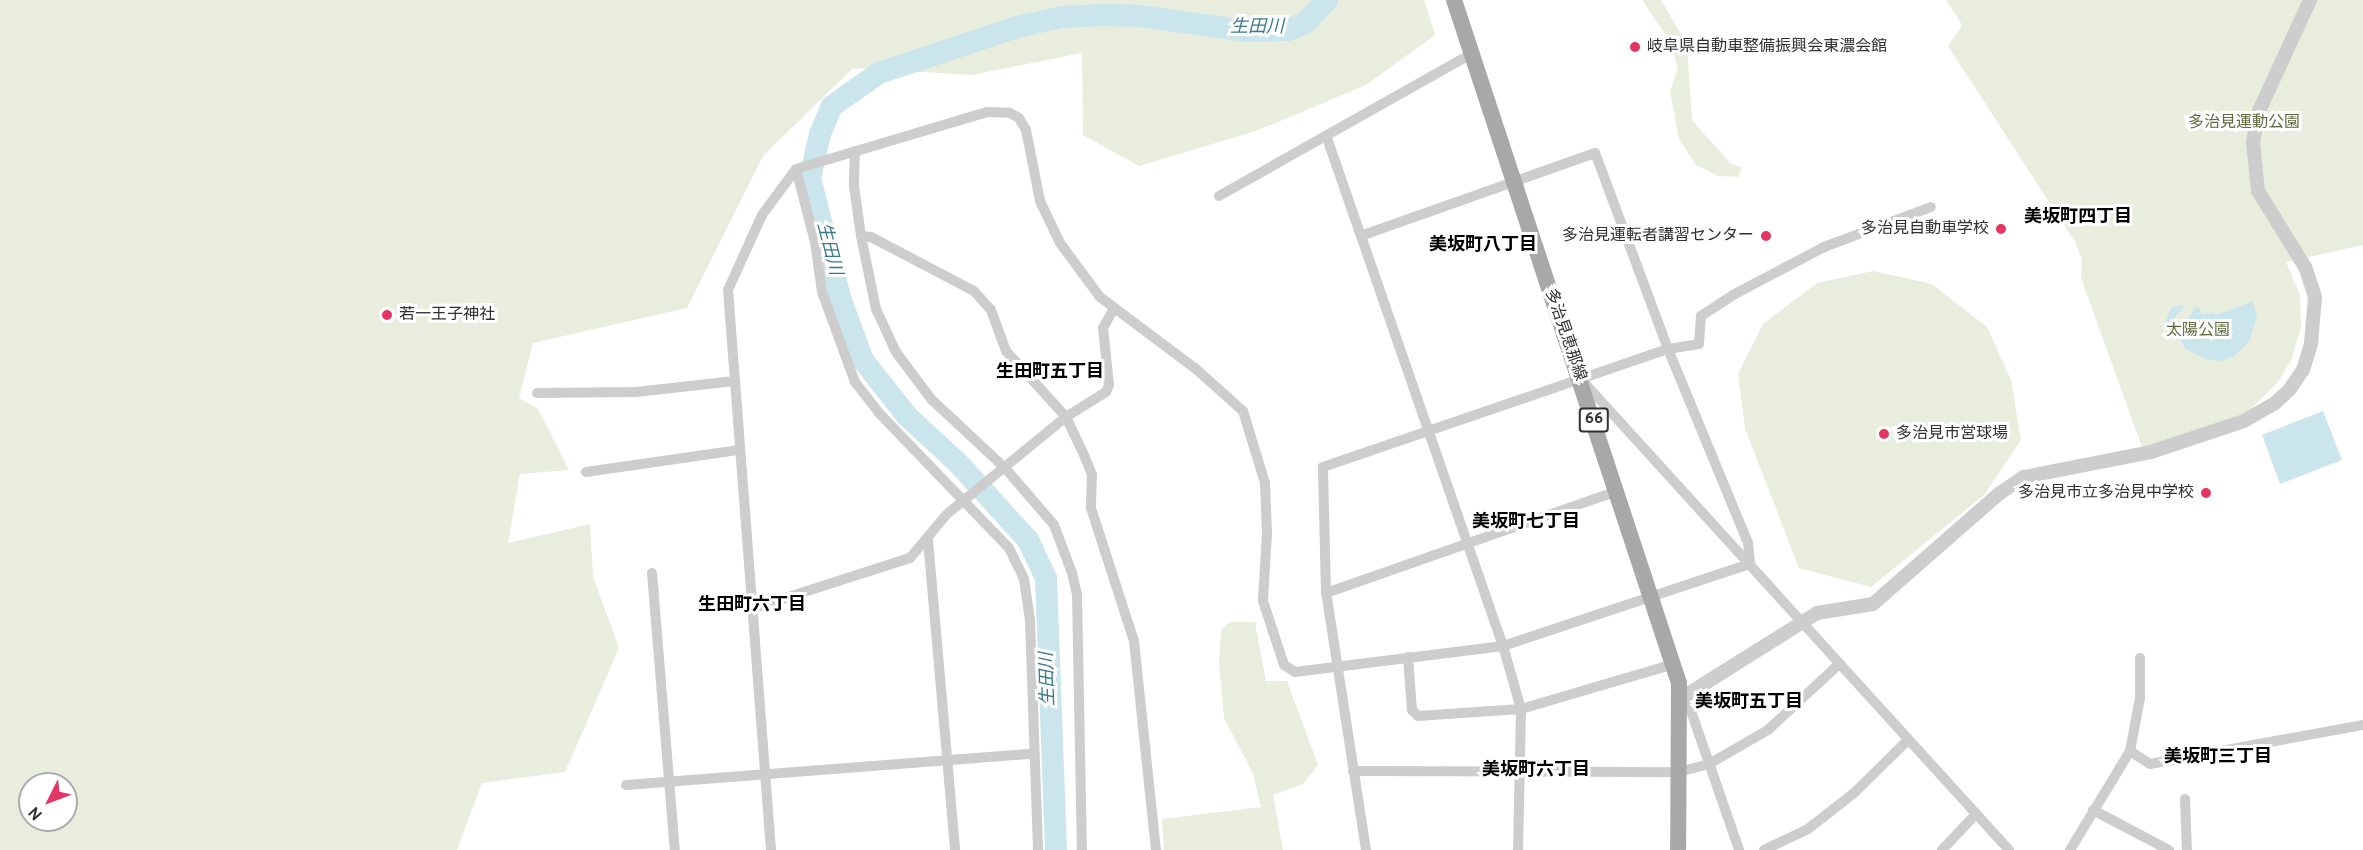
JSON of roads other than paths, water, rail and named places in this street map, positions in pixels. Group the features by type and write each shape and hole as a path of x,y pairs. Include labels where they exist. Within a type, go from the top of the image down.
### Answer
{"main road":[{"name":"多治見恵那線","path":"1454,0 1674,664 1680,699 1678,850"}],"street":[{"path":"1739,850 1692,711 1680,699 1799,622 1817,613 1873,603 2000,493 2024,477 2151,452 2244,421 2274,404 2303,370 2311,344 2314,297 2305,267 2258,191 2253,142 2259,111 2310,0"},
{"path":"1219,196 1327,138 1471,54"},
{"path":"771,850 728,290 762,215 796,169 987,112 1010,113 1019,118 1026,130 1040,201 1060,243 1113,310 1196,369 1243,411 1265,483 1267,534 1263,601 1275,643 1284,664 1295,672 1503,646 1653,599 1750,564"},
{"path":"1327,138 1503,646 1521,709 1518,850"},
{"path":"855,151 854,186 861,236 876,309 896,352 931,399 1005,468 1054,525 1077,594 1082,850"},
{"path":"1361,236 1513,180 1595,153 1668,349 1748,543 1750,564"},
{"path":"796,169 815,242 822,292 855,382 879,413 1009,548 1024,579 1030,620 1032,754 1038,850"},
{"path":"1366,850 1326,593 1323,467 1668,349 1699,344 1701,316 1787,264 1930,207"},
{"path":"861,236 871,237 974,291 991,310 1006,351 1025,377 1046,392 1066,417 1092,475 1091,508 1134,641 1156,850"},
{"path":"754,608 910,558 928,540 947,514 1066,417 1106,392 1109,385 1102,328 1113,310"},
{"path":"1580,378 1750,564 1799,622 1839,663 1907,741 2009,850"},
{"path":"537,393 636,392 734,381"},
{"path":"586,472 739,450"},
{"path":"1326,593 1617,491"},
{"path":"928,540 955,850"},
{"path":"652,573 675,850"},
{"path":"1408,657 1412,710 1418,716 1521,709 1674,664"},
{"path":"2070,850 2130,752 2140,698 2140,658"},
{"path":"1353,771 1519,774 1679,772 1709,764 1768,730 1839,663"},
{"path":"2130,752 2150,764 2363,726"},
{"path":"1764,850 1808,829 1854,793 1907,741"},
{"path":"626,785 948,763 1032,754"},
{"path":"2186,799 2187,850"},
{"path":"2093,810 2169,850"},
{"path":"1942,850 1976,814"}],"water":[{"path":"2253,301 2257,317 2249,341 2236,355 2222,361 2207,360 2186,349 2166,321 2171,308 2179,306 2185,306 2173,319 2185,325 2195,307 2200,308 2201,314 2219,314"},
{"path":"2323,411 2342,460 2280,484 2262,435"}],"waterway":[{"name":"生田川","path":"1056,850 1046,578 1028,540 957,462 907,416 863,360 841,301 810,178 820,134 832,106 879,73 1017,27 1062,17 1101,15 1140,16 1247,31 1288,30 1305,23 1327,0"}],"place":[{"name":"岐阜県自動車整備振興会東濃会館","path":"1635,47"},
{"name":"多治見自動車学校","path":"2001,229"},
{"name":"多治見運転者講習センター","path":"1766,236"},
{"name":"若一王子神社","path":"387,315"},
{"name":"多治見市営球場","path":"1884,434"},
{"name":"多治見市立多治見中学校","path":"2206,493"}],"district":[{"name":"美坂町四丁目","path":"2078,218"},
{"name":"美坂町八丁目","path":"1483,246"},
{"name":"生田町五丁目","path":"1050,373"},
{"name":"美坂町七丁目","path":"1526,523"},
{"name":"生田町六丁目","path":"752,606"},
{"name":"美坂町五丁目","path":"1749,703"},
{"name":"美坂町三丁目","path":"2218,758"},
{"name":"美坂町六丁目","path":"1536,771"}],"park label":[{"name":"多治見運動公園","path":"2244,123"},
{"name":"太陽公園","path":"2198,331"}]}
